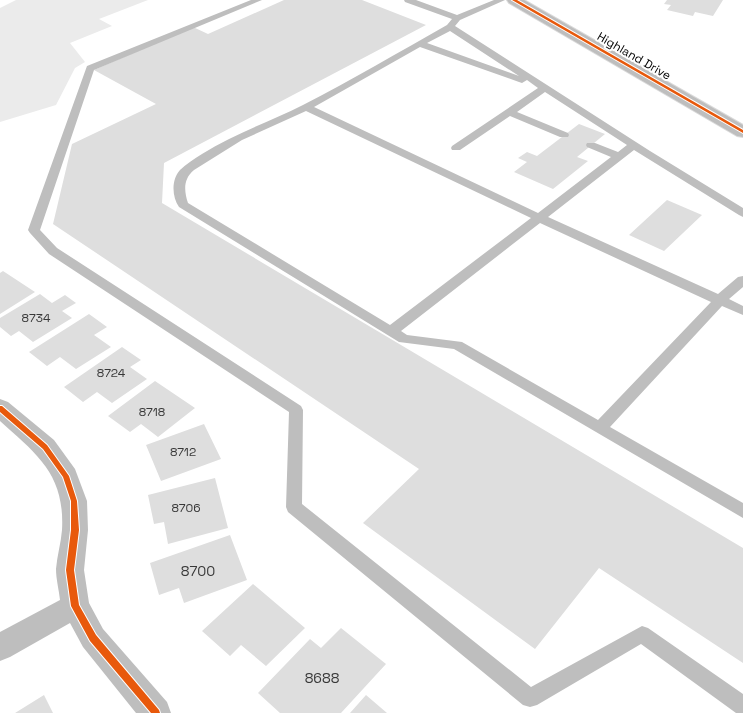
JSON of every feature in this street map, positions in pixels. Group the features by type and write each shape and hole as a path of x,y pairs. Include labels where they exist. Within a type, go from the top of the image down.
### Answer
{"main road":[{"name":"Highland Drive","path":"514,0 743,132"},
{"path":"0,408 45,447 66,476 74,501 75,530 70,570 75,606 93,638 156,713"},
{"path":"0,647 75,606"}],"lane":[{"path":"258,0 90,68 34,230 53,251 296,410 294,507 530,698 642,634 743,706"},
{"path":"408,0 453,22 545,88 743,212"},
{"path":"501,0 453,22 420,44 306,107 239,137 212,152 183,174 179,184 180,196 183,205 404,339 457,345 743,511"},
{"path":"420,44 545,88"},
{"path":"456,148 545,88"},
{"path":"306,107 538,217 743,311"},
{"path":"509,112 564,135"},
{"path":"591,145 618,156"},
{"path":"391,331 634,145"},
{"path":"600,428 720,300 743,280"}],"shaded area":[{"path":"16,0 148,0 99,19 112,26 70,43 85,62 75,68 56,105 0,122 0,8"}],"building":[{"path":"284,0 362,0 426,25 164,163 162,203 743,548 743,663 599,568 535,649 363,523 419,469 53,224 72,144 156,104 94,70 193,27 208,34"},
{"path":"667,0 723,0 713,16 695,12 693,16 667,10 671,5 664,4"},
{"path":"579,124 605,134 577,157 588,161 553,189 514,172 527,162 518,158 527,152 537,156"},
{"path":"667,200 702,215 664,251 629,235"},
{"path":"3,271 35,292 0,314 0,273"},
{"path":"40,294 52,303 65,295 76,303 62,311 72,318 33,342 19,331 11,336 0,327 0,318"},
{"path":"89,314 107,327 94,335 111,347 76,369 60,357 47,366 29,352"},
{"path":"122,347 141,360 130,367 147,379 112,403 97,392 83,402 64,387"},
{"path":"155,381 195,408 158,437 141,424 130,432 108,416"},
{"path":"204,424 221,459 161,481 146,445"},
{"path":"215,478 228,528 168,544 164,522 154,524 148,495"},
{"path":"230,535 247,580 184,603 179,588 159,595 150,563"},
{"path":"253,584 305,628 266,666 241,645 230,656 202,631"},
{"path":"341,628 386,664 341,713 280,713 258,693 310,639 321,648"},
{"path":"44,695 53,713 15,713"},
{"path":"366,695 387,713 350,713"}],"cycle path":[{"path":"514,0 743,132"},
{"path":"0,408 45,447 66,476 74,501 75,530 70,570 75,606 93,638 156,713"}]}
